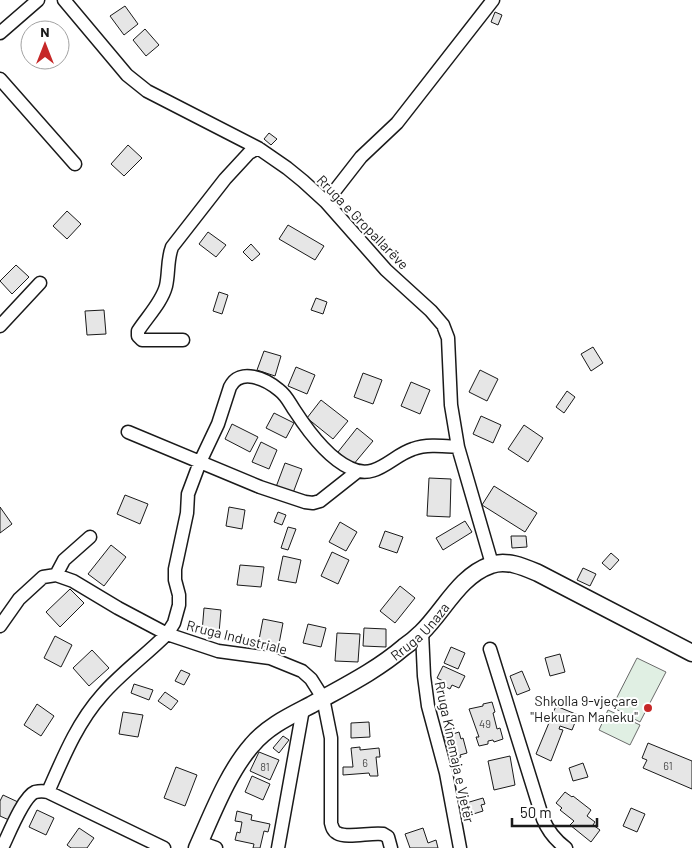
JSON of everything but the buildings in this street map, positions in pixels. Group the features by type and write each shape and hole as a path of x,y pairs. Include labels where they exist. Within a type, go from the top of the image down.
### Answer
{"main road":[{"name":"Rruga Unaza","path":"198,845 230,776 252,744 265,732 368,673 402,649 422,632 448,599 468,579 481,569 492,564"},
{"path":"492,564 513,564 538,573 692,653"}],"street":[{"path":"0,33 38,0"},
{"name":"Rruga e Gropallarëve","path":"64,0 127,75 147,91 258,148 287,168 326,202 386,270 431,311 443,325 448,338 451,405 458,447 492,564"},
{"path":"326,202 361,157 397,123 493,0"},
{"path":"0,79 75,164"},
{"path":"183,340 142,340 138,336 138,330 164,293 169,255 172,247 230,173 249,153 258,148"},
{"path":"0,326 40,283"},
{"path":"48,792 73,736 89,710 103,694 167,634 178,615 179,595 175,580 175,569 187,513 188,494 200,462 218,424 233,382 238,377 248,376 257,378 279,389 303,423 325,448 350,468 358,471 381,469 411,450 424,446 458,447"},
{"path":"128,432 260,487 313,503 320,501 358,471"},
{"path":"0,626 19,599 43,577 56,575 64,560 90,537"},
{"name":"Rruga Industriale","path":"56,575 73,581 167,634 218,651 256,655 302,671 311,679 323,698"},
{"name":"Rruga Kinemaja e Vjetër","path":"422,632 424,676 428,706 446,773 460,848"},
{"path":"490,649 543,819 557,842 566,848"},
{"path":"323,698 331,738 331,823 333,830 338,834 344,835 383,834 388,837 391,848"},
{"path":"278,848 303,709"},
{"path":"2,848 12,826 32,795 41,791 48,792 164,848"},
{"path":"198,845 216,848"}],"green space":[{"path":"637,658 666,672 640,722 612,707"},
{"path":"608,710 640,725 630,745 599,730"}],"place":[{"name":"Shkolla 9-vjeçare \"Hekuran Maneku\"","path":"648,708"}]}
